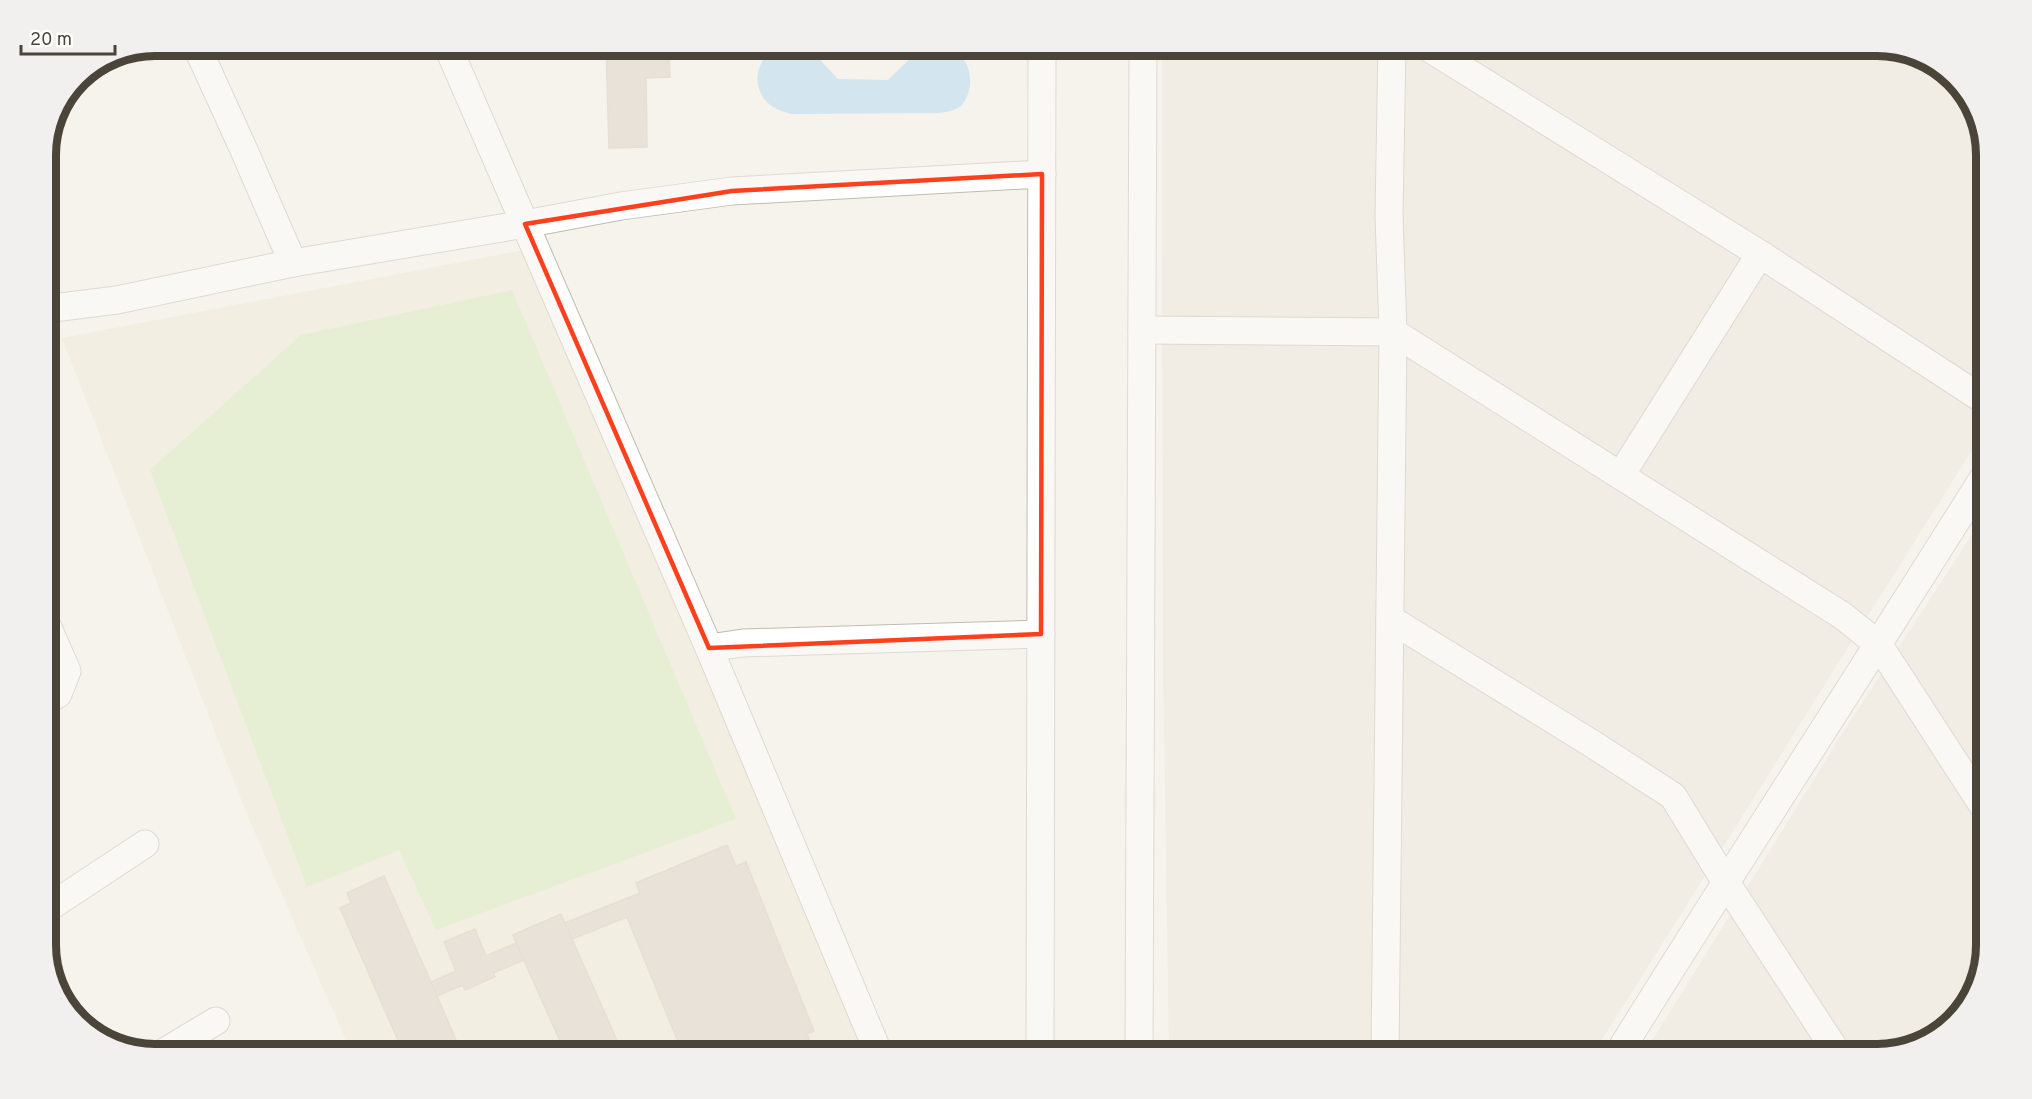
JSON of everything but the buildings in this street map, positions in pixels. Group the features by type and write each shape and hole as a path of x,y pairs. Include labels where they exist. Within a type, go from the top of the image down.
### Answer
{"street":[{"path":"201,56 293,263"},
{"path":"452,56 709,648 875,1044"},
{"path":"1040,1044 1042,56"},
{"path":"1139,1044 1143,56"},
{"path":"1385,1044 1393,332 1389,216 1392,56"},
{"path":"1442,56 1760,254 1976,395"},
{"path":"56,308 117,300 293,263 621,206 732,191 1042,174"},
{"path":"1621,476 1760,254"},
{"path":"1142,330 1393,332 1843,616 1879,645 1976,795"},
{"path":"1624,1044 1976,490"},
{"path":"1390,619 1673,796 1725,882 1831,1044"},
{"path":"709,648 743,643 1041,634"},
{"path":"56,646 67,671 56,695"},
{"path":"56,903 146,844"},
{"path":"178,1044 216,1021"}],"highlighted area":[{"path":"1042,174 1041,634 709,648 525,224 732,191"}],"shaded area":[{"path":"1162,56 1891,56 1933,72 1960,99 1975,135 1976,148 1976,444 1599,1044 1169,1044 1163,657"},
{"path":"529,249 862,1044 348,1044 248,817 62,338"},
{"path":"1976,529 1976,945 1975,964 1960,1000 1948,1015 1927,1030 1916,1036 1891,1043 1650,1044 1842,734"}],"green space":[{"path":"512,290 736,819 436,930 399,850 307,887 150,470 301,335"}],"water":[{"path":"766,56 816,56 838,79 888,80 913,56 960,56 969,72 970,87 959,108 939,113 791,114 775,108 762,95 758,73"}]}
